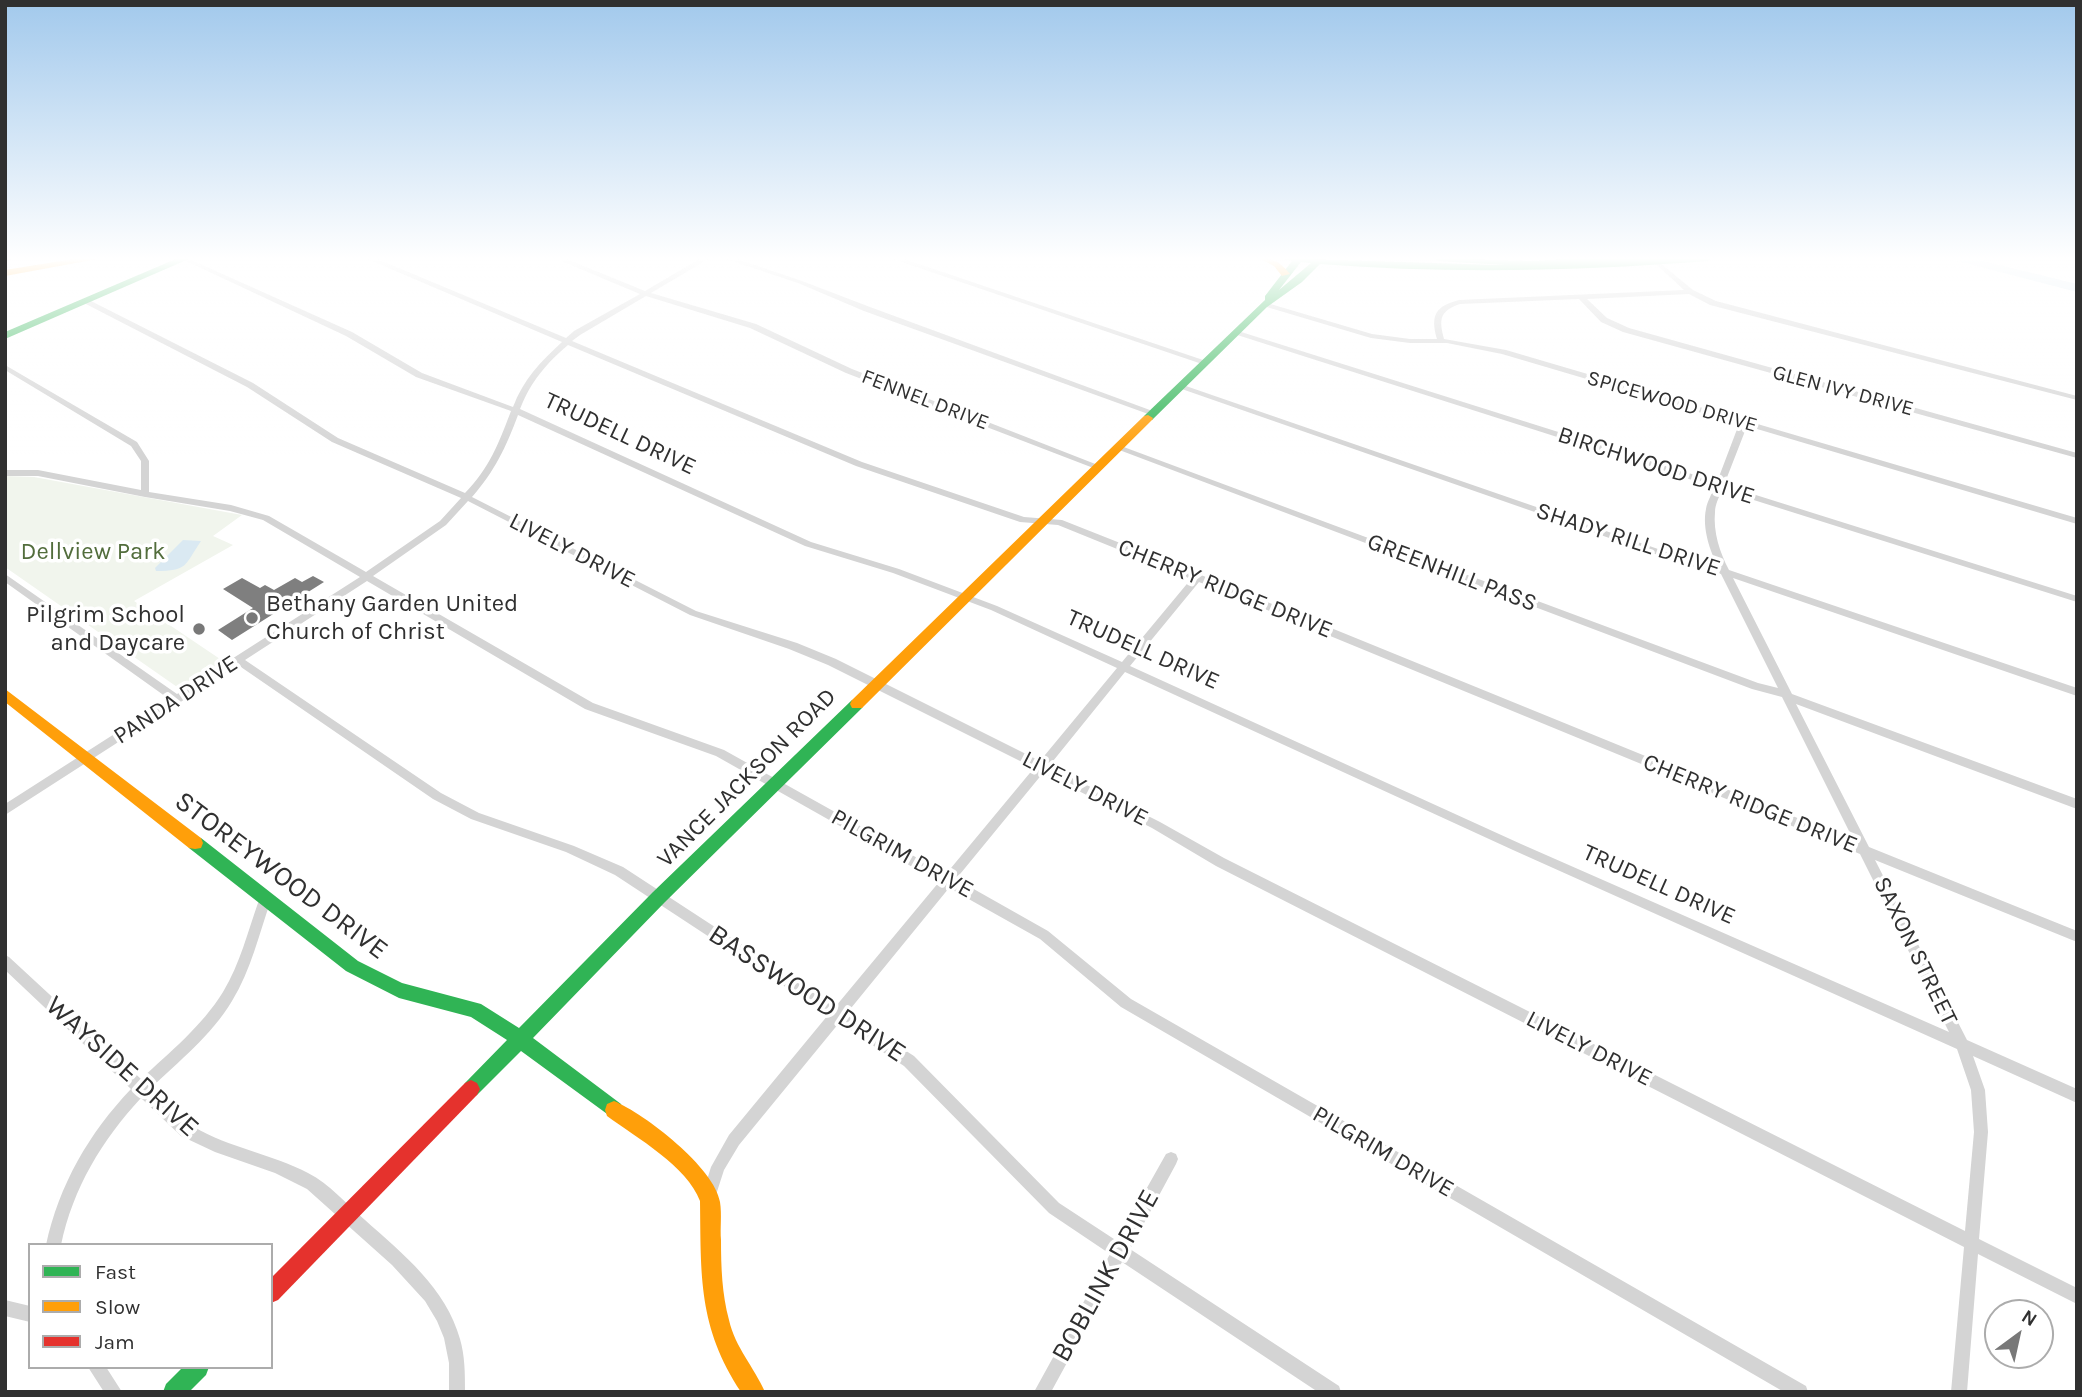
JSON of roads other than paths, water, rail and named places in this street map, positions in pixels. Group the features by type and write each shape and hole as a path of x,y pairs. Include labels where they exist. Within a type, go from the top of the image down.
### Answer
{"main road":[{"path":"5,336 36,323"},
{"name":"VANCE JACKSON ROAD","path":"273,1291 659,897 1246,323"},
{"name":"STOREYWOOD DRIVE","path":"5,694 352,966 399,990 475,1010 498,1023 674,1155 709,1196"},
{"path":"709,1196 710,1292 714,1320 730,1359 754,1392"},
{"path":"174,1392 196,1369"}],"street":[{"name":"LIVELY DRIVE","path":"127,323 250,386 335,440 467,498 693,614 793,646 876,684 1156,825 1220,862 2077,1296"},
{"name":"TRUDELL DRIVE","path":"326,323 419,375 515,410 774,530 979,601 1517,847 2077,1096"},
{"name":"CHERRY RIDGE DRIVE","path":"524,323 859,464 1023,520 1059,522 2077,937"},
{"name":"PANDA DRIVE","path":"5,810 366,578 443,523 467,498 495,461 524,388 536,371 567,341 597,323"},
{"name":"FENNEL DRIVE","path":"744,323 849,371 1099,467"},
{"path":"906,323 1154,413"},
{"path":"1089,323 1205,362"},
{"name":"SPICEWOOD DRIVE","path":"1327,323 1371,336 1410,341 1441,341 1503,352 2077,521"},
{"path":"1436,323 1441,341"},
{"name":"GLEN IVY DRIVE","path":"1611,323 1626,330 2077,456"},
{"path":"1789,323 2077,398"},
{"name":"BIRCHWOOD DRIVE","path":"1236,333 2077,600"},
{"path":"5,367 134,444 145,461 145,494"},
{"name":"SHADY RILL DRIVE","path":"1180,387 1671,557 1727,573 2077,692"},
{"name":"SAXON STREET","path":"1744,423 1710,509 1711,533 1718,558 1962,1045 1978,1090 1980,1109 1972,1243 1959,1392"},
{"name":"GREENHILL PASS","path":"1118,448 2077,804"},
{"name":"PILGRIM DRIVE","path":"5,473 38,473 232,508 266,518 589,706 720,752 947,880 1055,942 1126,1003 1800,1392"},
{"path":"5,577 176,699"},
{"path":"709,1196 718,1167 734,1140 1198,577"},
{"name":"BASSWOOD DRIVE","path":"238,660 437,796 512,831 548,840 605,864 838,1013 925,1073 1055,1208 1333,1392"},
{"path":"54,1243 62,1209 102,1135 140,1090 200,1033 231,993 241,973 265,900"},
{"name":"WAYSIDE DRIVE","path":"5,961 140,1090 186,1130 209,1144 305,1179 413,1272 436,1301 454,1345 457,1392"},
{"name":"BOBLINK DRIVE","path":"1042,1392 1171,1159"},
{"path":"5,1308 28,1314"},
{"path":"97,1369 114,1392"}],"place":[{"name":"Bethany Garden United Church of Christ","path":"252,618"},
{"name":"Pilgrim School and Daycare","path":"199,629"}],"park label":[{"name":"Dellview Park","path":"93,552"}]}
